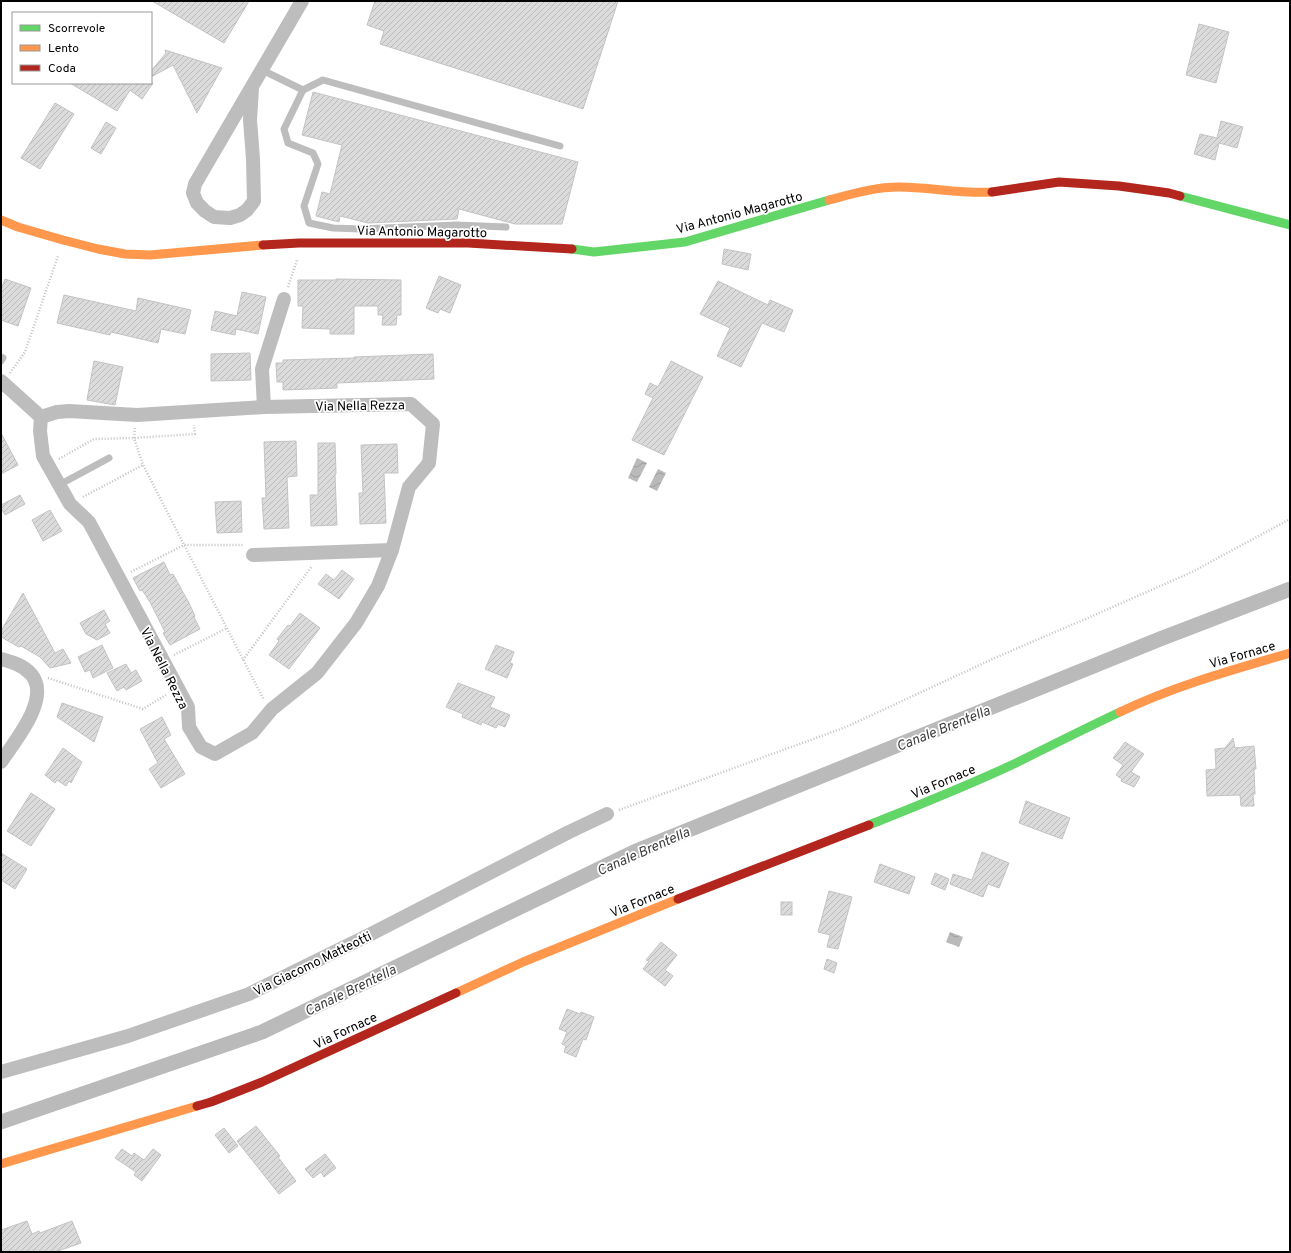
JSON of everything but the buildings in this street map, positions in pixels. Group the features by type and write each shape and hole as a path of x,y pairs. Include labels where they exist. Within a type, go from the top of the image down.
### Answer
{"street":[{"path":"252,88 250,120 254,202 240,215 230,218 214,217 197,203 193,193 195,184 302,1"},
{"name":"Via Antonio Magarotto","path":"1,220 63,240 124,254 150,255 251,245 299,243 468,243 560,248 594,252 685,242 866,190 899,187 978,193 995,192 1059,182 1119,186 1169,193 1290,225"},
{"path":"264,407 262,369 284,300"},
{"path":"4,378 41,417"},
{"name":"Via Nella Rezza","path":"411,404 433,424 429,463 409,487 392,550 378,586 356,623 316,673 272,709 252,733 215,754 201,747 189,727 188,707 89,522 70,504 48,466 43,456 40,431 41,417 57,412 69,411 137,416 194,412 264,407 411,404"},
{"path":"253,555 392,550"},
{"name":"Via Fornace","path":"1,1164 201,1105 248,1088 312,1060 523,962 658,906 937,798 1018,762 1070,735 1144,700 1194,682 1290,653"},
{"path":"1,659 18,664 31,674 35,681 37,698 32,714 1,762"},
{"name":"Via Giacomo Matteotti","path":"1,1072 128,1036 249,994 607,814"}],"lane":[{"path":"262,70 303,90"},
{"path":"506,227 456,225 360,229 333,228 309,223 304,206 318,164 313,153 288,143 284,129 303,90 323,80 560,146"},
{"path":"1,357 3,358 1,361"},
{"path":"59,485 109,458"}],"path":[{"path":"4,378 25,352 63,240"},
{"path":"284,300 297,260 299,243"},
{"path":"48,466 94,439 195,434 194,412"},
{"path":"137,416 134,438 143,465 266,704 272,709"},
{"path":"70,504 143,465"},
{"path":"607,814 846,727 997,656 1090,618 1192,572 1290,519"},
{"path":"118,578 184,545 244,545 244,555 253,555"},
{"path":"243,660 322,552"},
{"path":"163,661 227,628"},
{"path":"35,681 49,678 143,709 178,688"}],"water":[{"path":"637,458 647,463 637,482 628,478"},
{"path":"658,469 666,473 657,491 649,487"},
{"path":"950,932 963,937 959,947 946,942"}],"waterway":[{"name":"Canale Brentella","path":"1,1122 262,1032 634,852 1160,639 1290,589"}],"traffic: fast":[{"path":"1180,196 1290,225"},
{"path":"572,249 594,252 685,242 829,200"},
{"path":"869,825 944,795 1018,762 1120,712"}],"traffic: slow":[{"path":"829,200 864,191 890,187 992,192"},
{"path":"1,220 18,227 63,240 125,254 150,255 263,245"},
{"path":"1120,712 1182,686 1290,653"},
{"path":"456,993 523,962 678,899"},
{"path":"1,1164 197,1106"}],"traffic: jam":[{"path":"992,192 1059,182 1119,186 1180,196"},
{"path":"263,245 299,243 468,243 572,249"},
{"path":"678,899 869,825"},
{"path":"197,1106 262,1082 456,993"}]}
